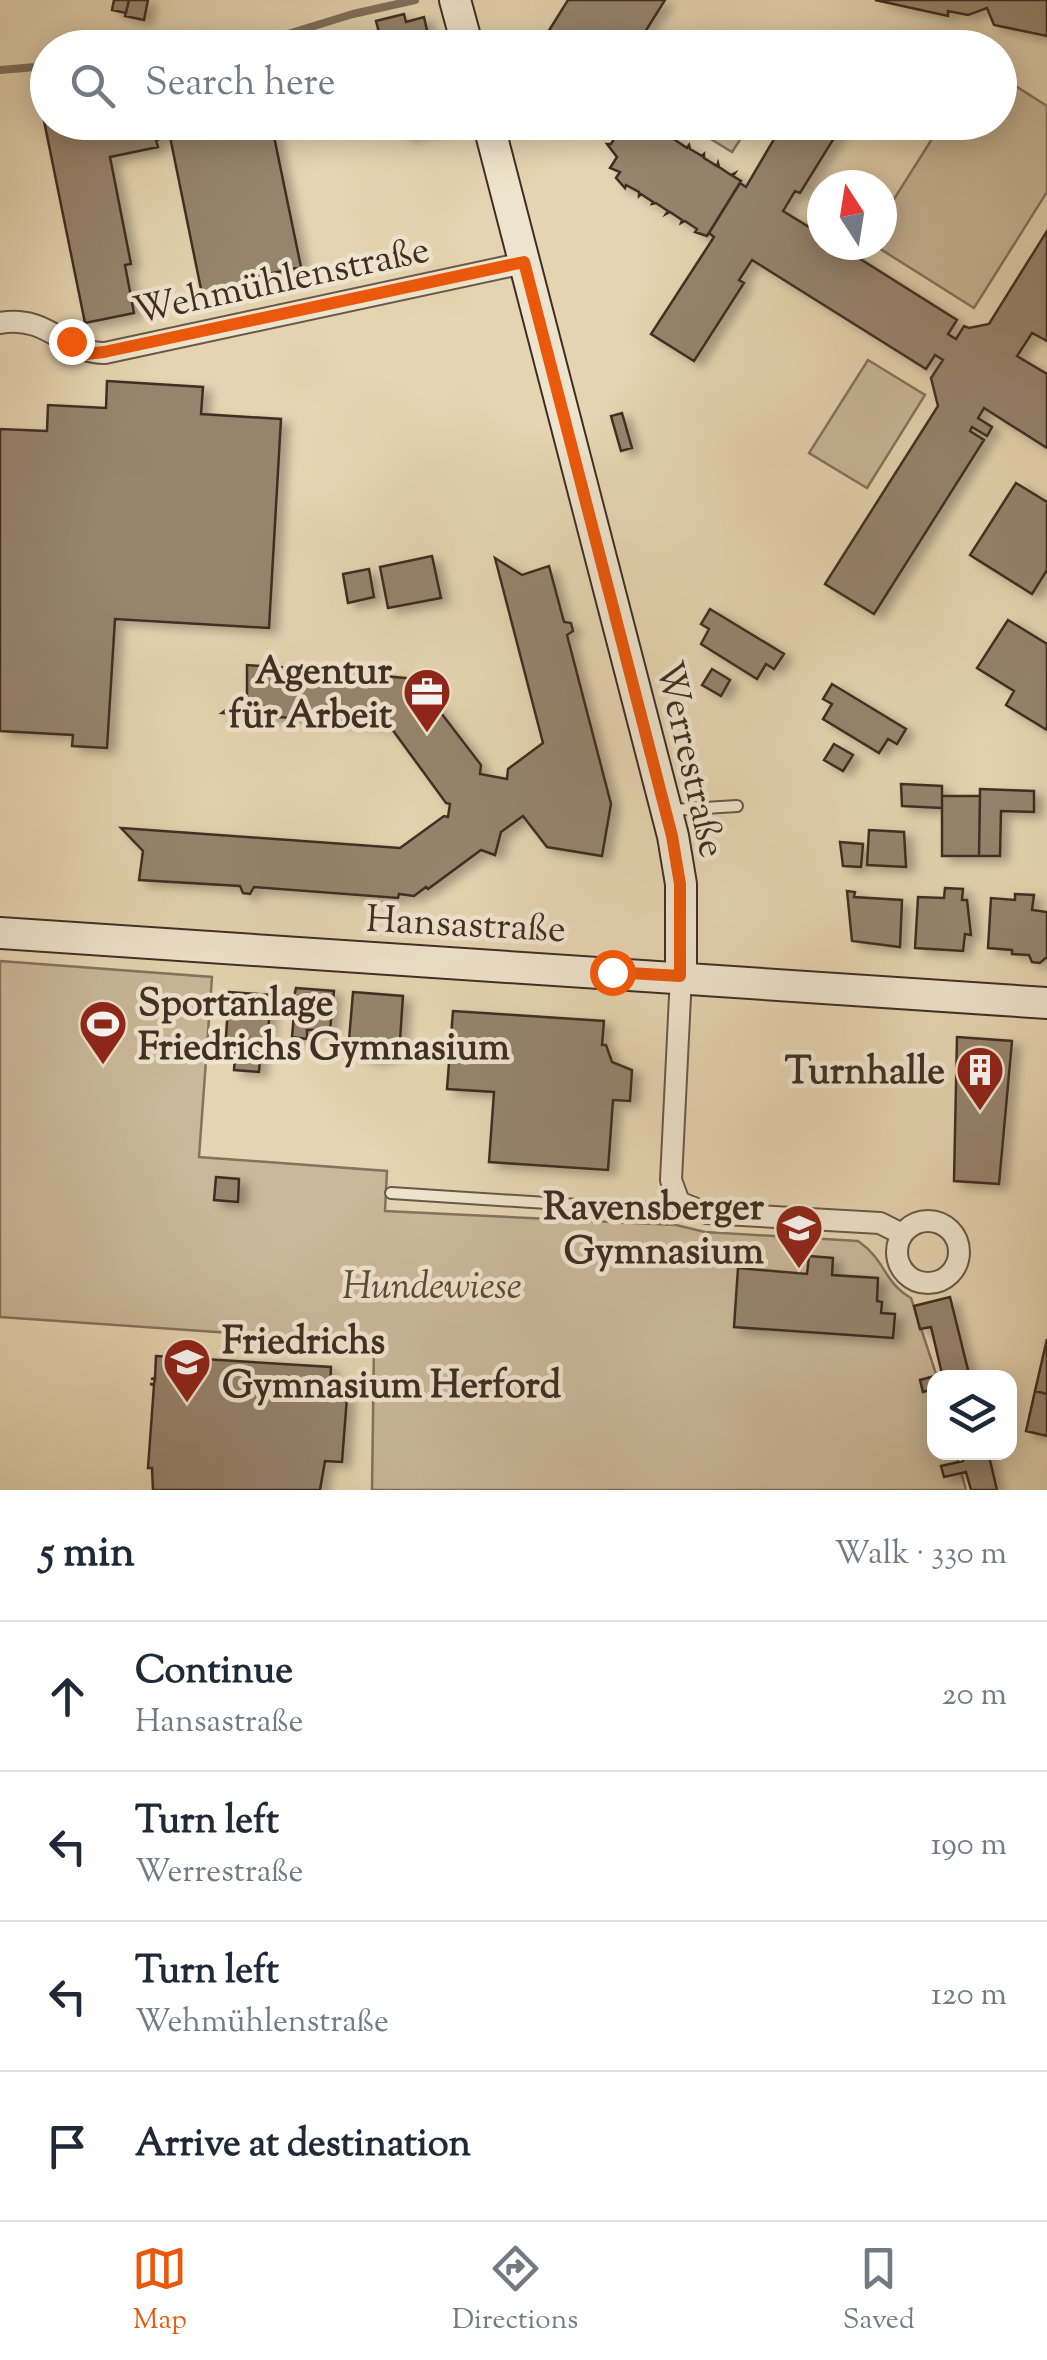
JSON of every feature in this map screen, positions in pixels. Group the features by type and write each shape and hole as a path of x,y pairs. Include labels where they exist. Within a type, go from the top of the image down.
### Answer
{"main road":[{"path":"455,0 463,30"},
{"name":"Werrestraße","path":"493,140 666,810 680,884 680,976"},
{"name":"Hansastraße","path":"0,932 1047,1003"}],"street":[{"name":"Wehmühlenstraße","path":"0,324 25,321 44,326 86,354 104,352 524,262"},
{"name":"Werrestraße","path":"679,1202 670,1180 680,976"},
{"path":"679,1202 706,1213 880,1223 902,1234"}],"lane":[{"path":"666,810 738,806"},
{"path":"391,1193 640,1210 679,1202"}],"green space":[{"path":"1017,87 1047,106 1047,192 974,308 897,259 897,194 931,140 1017,140"},
{"path":"713,140 740,140 732,152"},
{"path":"868,360 925,395 867,488 809,453"},
{"name":"Hundewiese","path":"0,961 212,977 199,1157 387,1171 385,1211 676,1225 705,1232 858,1241 911,1298 935,1370 927,1370 927,1460 958,1460 966,1490 372,1490 374,1343 0,1317"}],"building":[{"path":"114,0 129,0 126,13 112,10"},
{"path":"129,0 148,0 144,20 125,16"},
{"path":"568,0 665,0 646,30 549,30"},
{"path":"875,0 1047,0 1047,36 994,25 987,8 968,15 948,11 948,16"},
{"path":"404,14 406,22 424,17 427,30 378,30 376,21"},
{"path":"48,140 156,140 158,147 110,157 131,264 125,265 134,313 85,323"},
{"path":"171,140 275,140 301,267 254,277 256,288 203,299"},
{"path":"613,140 675,140 704,154 704,158 717,166 718,163 731,175 735,173 733,176 741,181 707,236 695,232 697,229 685,221 681,223 670,212 666,214 668,211 639,196 639,192 626,185 625,188 616,178 620,172 610,168 617,157 607,144"},
{"path":"773,140 833,140 814,170 807,170 807,182 800,193 795,191 783,211 807,226 807,260 862,260 957,320 948,334 956,339 964,326 989,324 1047,231 1047,341 1032,333 1017,356 1047,374 1047,448 984,408 978,418 992,427 987,436 972,427 970,431 984,440 874,614 825,584 938,406 931,378 943,360 935,355 926,369 752,260 739,280 744,283 694,361 651,334 714,237 709,233 740,183 746,187"},
{"path":"107,381 203,387 201,414 281,419 269,628 115,619 107,748 72,746 73,735 0,731 0,429 47,431 48,405 106,408"},
{"path":"622,413 632,448 621,451 611,416"},
{"path":"1016,483 1047,502 1047,570 1032,594 970,555"},
{"path":"432,556 441,598 388,608 380,567"},
{"name":"Agentur für Arbeit","path":"495,558 522,575 549,566 564,622 571,623 573,631 567,635 611,804 602,856 547,847 523,816 501,832 495,855 481,850 414,896 254,887 250,894 243,893 240,886 139,880 143,851 121,828 400,848 444,816 448,817 450,804 389,725 222,713 247,694 247,665 321,670 328,664 334,671 415,679 481,765 480,774 507,779 508,769 543,743"},
{"path":"369,569 374,597 348,603 343,574"},
{"path":"710,609 784,654 774,669 766,664 757,679 701,644 709,629 701,624"},
{"path":"1008,620 1047,644 1047,730 1006,705 1014,691 977,668"},
{"path":"712,669 730,680 721,696 702,685"},
{"path":"832,684 906,729 897,744 888,739 879,753 823,719 832,704 823,699"},
{"path":"834,744 853,755 843,771 824,760"},
{"path":"901,784 942,786 942,808 902,806"},
{"path":"980,789 1034,791 1034,812 1001,811 1000,856 979,856"},
{"path":"942,796 980,796 979,856 942,856"},
{"path":"869,830 904,832 906,867 867,865"},
{"path":"840,842 863,844 861,867 843,866"},
{"path":"945,888 963,889 962,900 967,900 971,935 965,934 963,951 915,948 918,897 944,898"},
{"path":"847,891 855,892 854,897 902,900 900,947 852,941"},
{"path":"1015,894 1034,895 1032,910 1047,912 1047,957 1040,963 1032,962 1029,955 1012,954 1012,950 988,948 991,898 1015,900"},
{"path":"296,988 334,991 330,1030 307,1030 307,1039 292,1037 294,1014 290,1013"},
{"path":"229,992 271,995 267,1045 261,1045 259,1072 234,1070 236,1043 226,1037"},
{"path":"353,992 403,996 399,1055 383,1054 382,1060 365,1058 366,1053 348,1052"},
{"path":"453,1011 604,1021 602,1045 606,1045 612,1062 632,1070 630,1101 613,1100 608,1170 489,1162 494,1092 447,1089"},
{"name":"Turnhalle","path":"957,1037 1012,1041 999,1184 954,1181"},
{"path":"216,1177 239,1179 238,1202 214,1200"},
{"path":"809,1256 833,1258 832,1275 878,1278 881,1313 895,1314 893,1338 734,1327 738,1268 807,1274"},
{"path":"950,1297 968,1370 941,1370 931,1327 920,1329 914,1306"},
{"path":"1047,1339 1047,1394 1035,1391"},
{"path":"156,1356 331,1367 330,1388 342,1389 341,1397 347,1397 342,1462 325,1461 320,1490 153,1490 152,1468 148,1468 154,1385 150,1384 154,1384 155,1379 151,1379 155,1378"},
{"path":"927,1378 927,1391 923,1392 920,1380"},
{"path":"1035,1391 1047,1394 1047,1436 1026,1431"},
{"path":"990,1460 997,1490 971,1490 966,1472 944,1477 941,1466"}],"waterway":[{"path":"301,30 415,0"},
{"path":"0,70 30,68"}],"place":[{"name":"Agentur für Arbeit","path":"427,734"},
{"name":"Sportanlage Friedrichs Gymnasium","path":"103,1066"},
{"name":"Turnhalle","path":"980,1112"},
{"name":"Ravensberger Gymnasium","path":"799,1270"},
{"name":"Friedrichs Gymnasium Herford","path":"187,1404"}],"route":[{"path":"71,341 86,354 104,352 524,262 672,836 680,884 680,976 612,972"}]}
